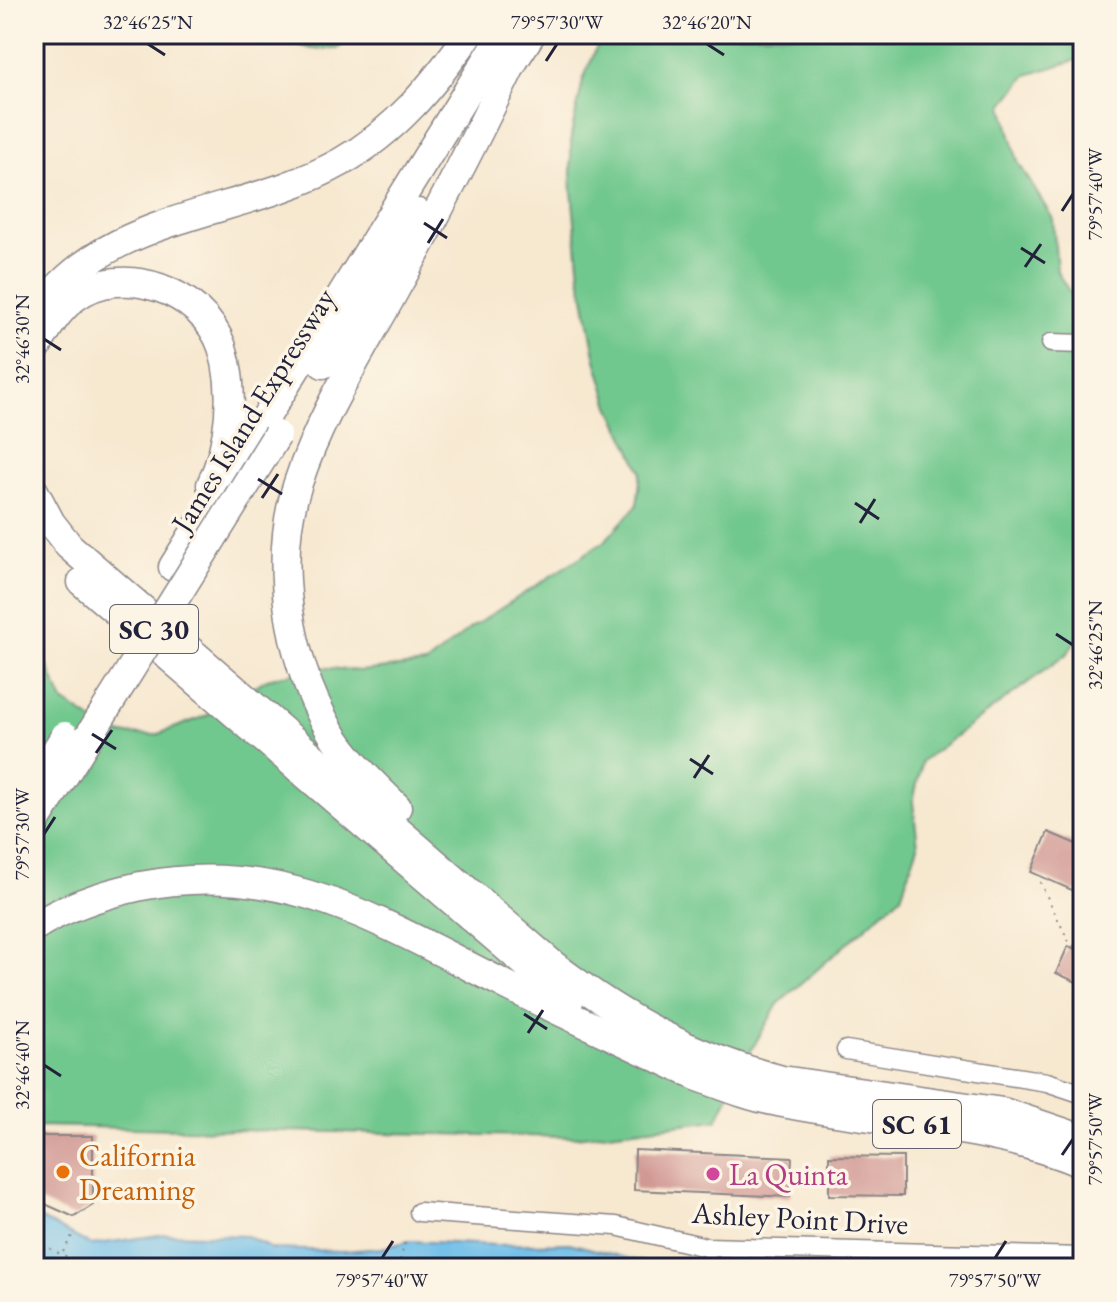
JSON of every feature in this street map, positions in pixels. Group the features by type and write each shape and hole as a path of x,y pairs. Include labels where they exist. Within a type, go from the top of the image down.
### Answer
{"highway":[{"path":"34,318 70,273 106,248 146,231 286,185 338,164 371,144 427,91 469,34"},
{"name":"James Island Expressway","path":"34,786 503,34"},
{"name":"James Island Expressway","path":"34,824 531,34"},
{"path":"513,62 430,228 317,435 297,484 287,532 288,588 295,646 329,730 379,789 552,964"},
{"path":"34,352 48,326 75,297 105,285 128,283 167,290 185,298 212,328 221,346 227,377 229,402 224,447 221,462 173,567"},
{"path":"34,491 51,523 69,546 552,964"},
{"path":"34,528 64,567 545,984 655,1056"},
{"path":"34,927 94,899 163,882 232,878 267,882 350,907 655,1056"},
{"name":"SC 61","path":"552,964 605,1005 753,1084 782,1080 1003,1112 1083,1139"},
{"name":"SC 61","path":"655,1056 753,1084 1028,1145 1083,1164"}],"street":[{"path":"1051,343 1083,344"},
{"path":"846,1050 1047,1082 1083,1094"},
{"name":"Ashley Point Drive","path":"419,1212 616,1226 706,1247 1083,1257"}],"path":[{"path":"1040,882 1070,944 1082,948"},
{"path":"62,1255 72,1236"},
{"path":"36,1241 62,1255 99,1266"},
{"path":"398,1268 405,1242"},
{"path":"119,1262 212,1259 234,1268"},
{"path":"643,1268 645,1262"}],"green space":[{"path":"265,34 352,34 338,49 312,49"},
{"path":"602,34 1083,34 1083,58 1027,75 1003,105 1018,162 1053,219 1057,272 1083,313 1083,627 1068,653 922,761 913,802 918,846 901,896 778,1004 745,1061 717,1120 575,1137 37,1126 34,1130 34,634 62,700 112,734 156,735 208,715 267,679 319,667 360,671 426,664 469,629 605,541 637,505 641,471 610,406 596,360 580,276 571,180 571,136 583,80"}],"water":[{"path":"34,1215 91,1245 165,1234 247,1236 272,1249 343,1251 382,1248 409,1241 496,1245 569,1243 666,1268 34,1268"}],"building":[{"path":"1048,832 1083,847 1083,895 1031,872"},
{"path":"1068,946 1083,952 1083,985 1056,973"},
{"name":"California Dreaming","path":"40,1136 93,1136 93,1205 74,1217 34,1199 34,1146 39,1144"},
{"name":"La Quinta","path":"635,1150 792,1157 790,1197 634,1190"},
{"path":"829,1156 903,1157 903,1196 829,1195"}],"place":[{"name":"California Dreaming","path":"63,1172"},
{"name":"La Quinta","path":"713,1174"}]}
